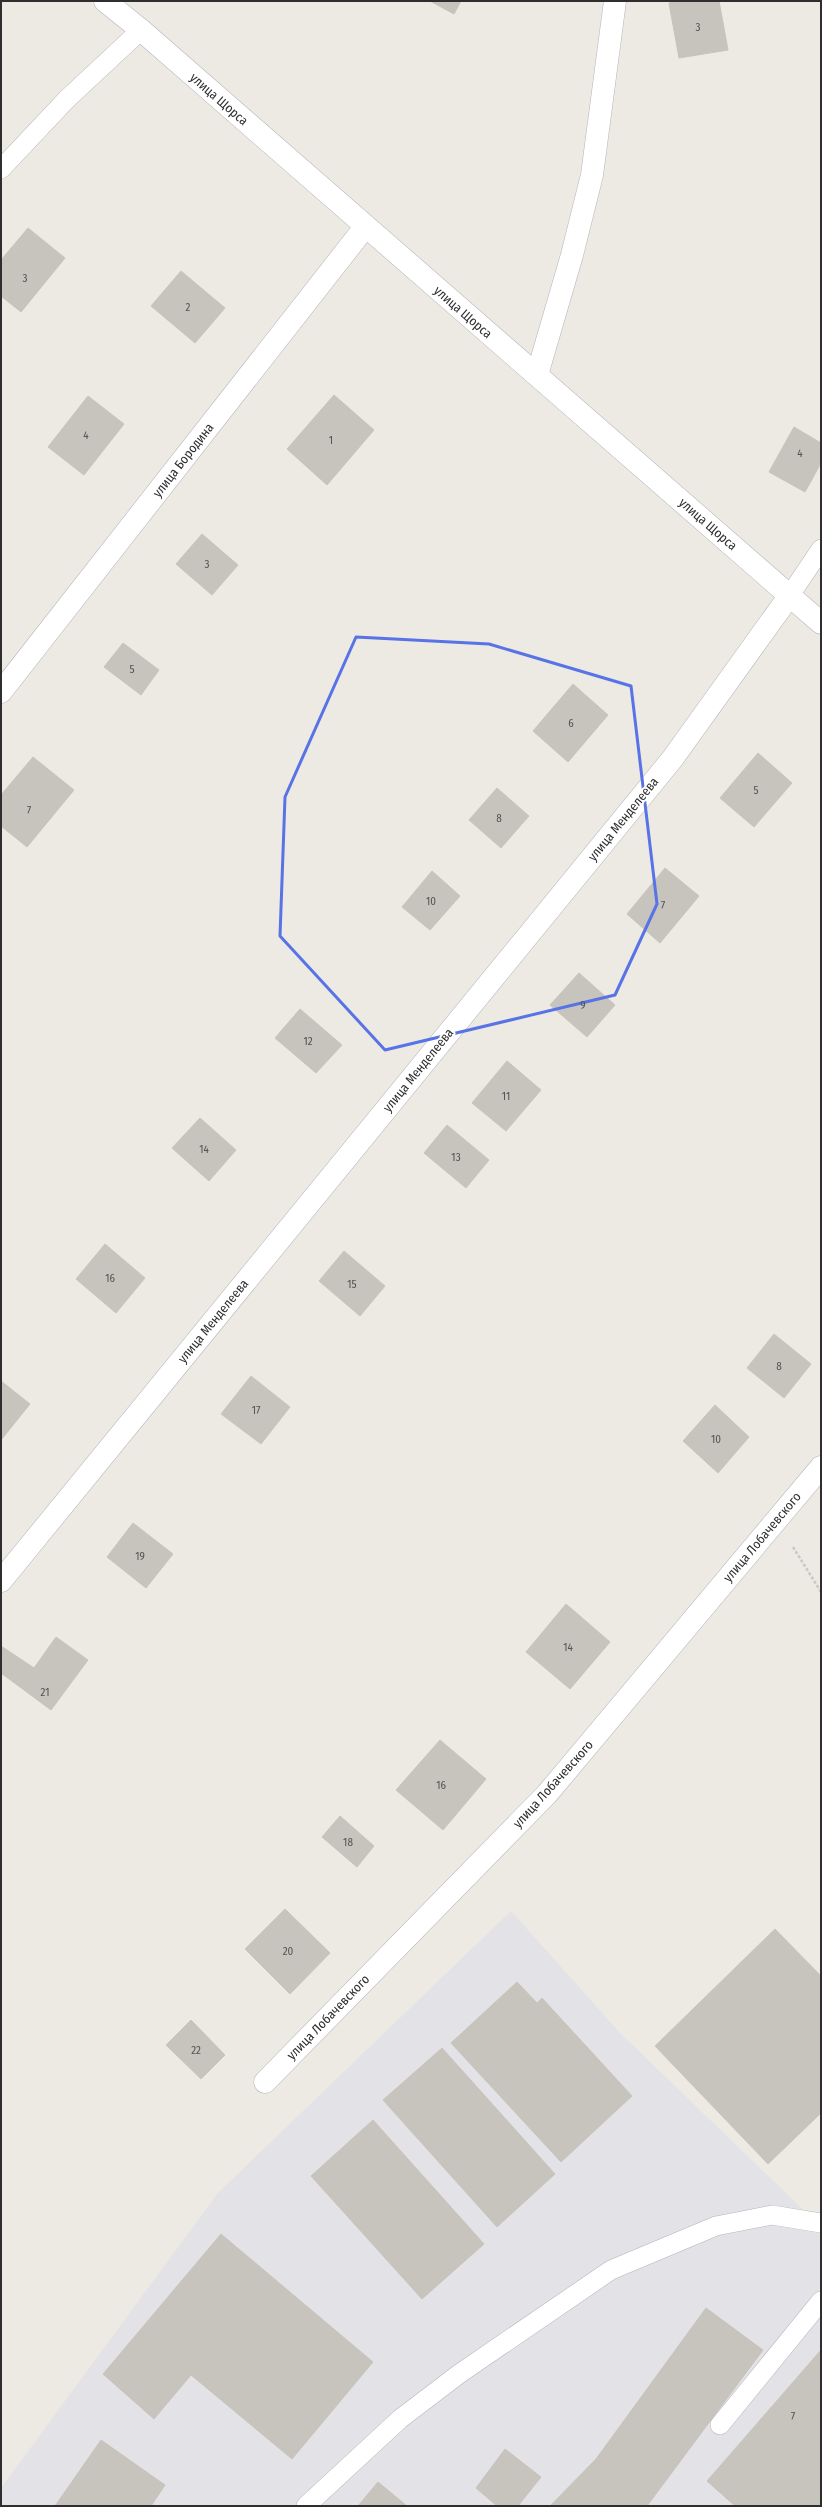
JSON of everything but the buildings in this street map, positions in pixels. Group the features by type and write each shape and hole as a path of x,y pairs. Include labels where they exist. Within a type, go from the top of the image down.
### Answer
{"street":[{"name":"улица Щорса","path":"105,1 141,30 821,623"},
{"path":"537,375 572,255 592,175 615,1"},
{"name":"улица Бородина","path":"1,692 366,227"},
{"name":"улица Менделеева","path":"1,1581 673,758 790,595"},
{"name":"улица Лобачевского","path":"265,2082 547,1794 821,1467"}],"lane":[{"path":"1,169 67,99 141,30"},
{"name":"улица Менделеева","path":"790,595 821,549"},
{"path":"306,2506 400,2419 458,2374 611,2270 716,2226 772,2215 821,2223"},
{"path":"720,2425 821,2301"}],"path":[{"path":"774,1523 800,1557 821,1592"}],"highlighted area":[{"path":"356,637 489,644 631,686 657,904 615,995 385,1050 280,936 285,797"}],"shaded area":[{"path":"511,1911 620,2033 821,2227 821,2506 1,2506 1,2488 218,2193"}]}
